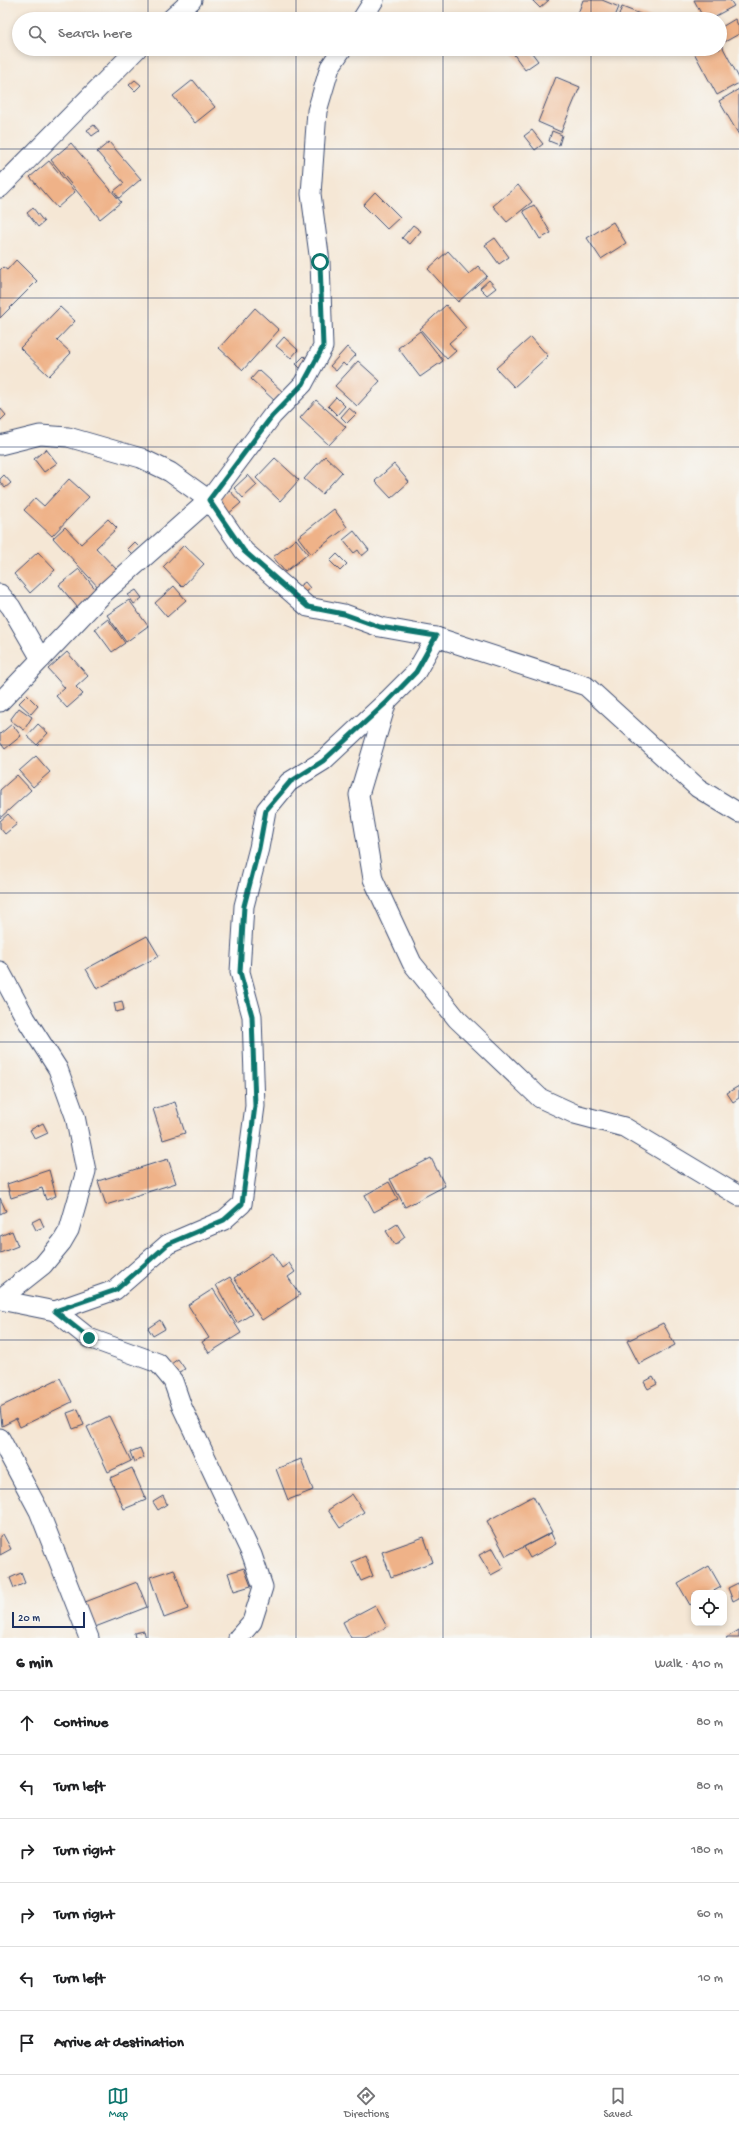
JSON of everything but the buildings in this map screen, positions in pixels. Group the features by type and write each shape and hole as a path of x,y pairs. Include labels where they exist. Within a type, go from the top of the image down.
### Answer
{"street":[{"path":"178,12 192,0"},
{"path":"366,12 374,0"},
{"path":"0,188 130,56"},
{"path":"0,702 104,593 209,500 272,416 303,384 323,347 320,262 311,194 317,111 330,67 337,56"},
{"path":"0,445 40,434 68,437 141,458 170,472 209,500 244,551 308,607 344,614 380,627 436,636 586,686 698,788 739,813"},
{"path":"0,594 11,607 41,659"},
{"path":"55,1311 116,1290 168,1244 224,1220 242,1204 255,1106 252,1016 240,972 244,906 259,848 266,810 290,782 323,761 387,702 416,672 436,636"},
{"path":"387,702 358,795 373,879 412,963 457,1019 540,1098 575,1114 624,1128 739,1196"},
{"path":"0,971 26,1019 58,1069 75,1116 86,1171 69,1230 62,1242 44,1265 0,1299"},
{"path":"0,1299 55,1311 89,1338 158,1363 173,1381 182,1407 252,1555 263,1587 252,1622 238,1638"},
{"path":"0,1438 39,1511 89,1638"}],"route":[{"path":"89,1338 55,1311 116,1290 168,1244 224,1220 242,1204 255,1106 252,1016 240,972 244,906 259,848 266,810 290,782 323,761 387,702 416,672 436,636 380,627 344,614 308,607 244,551 209,500 272,416 303,384 323,347 320,262"}]}
